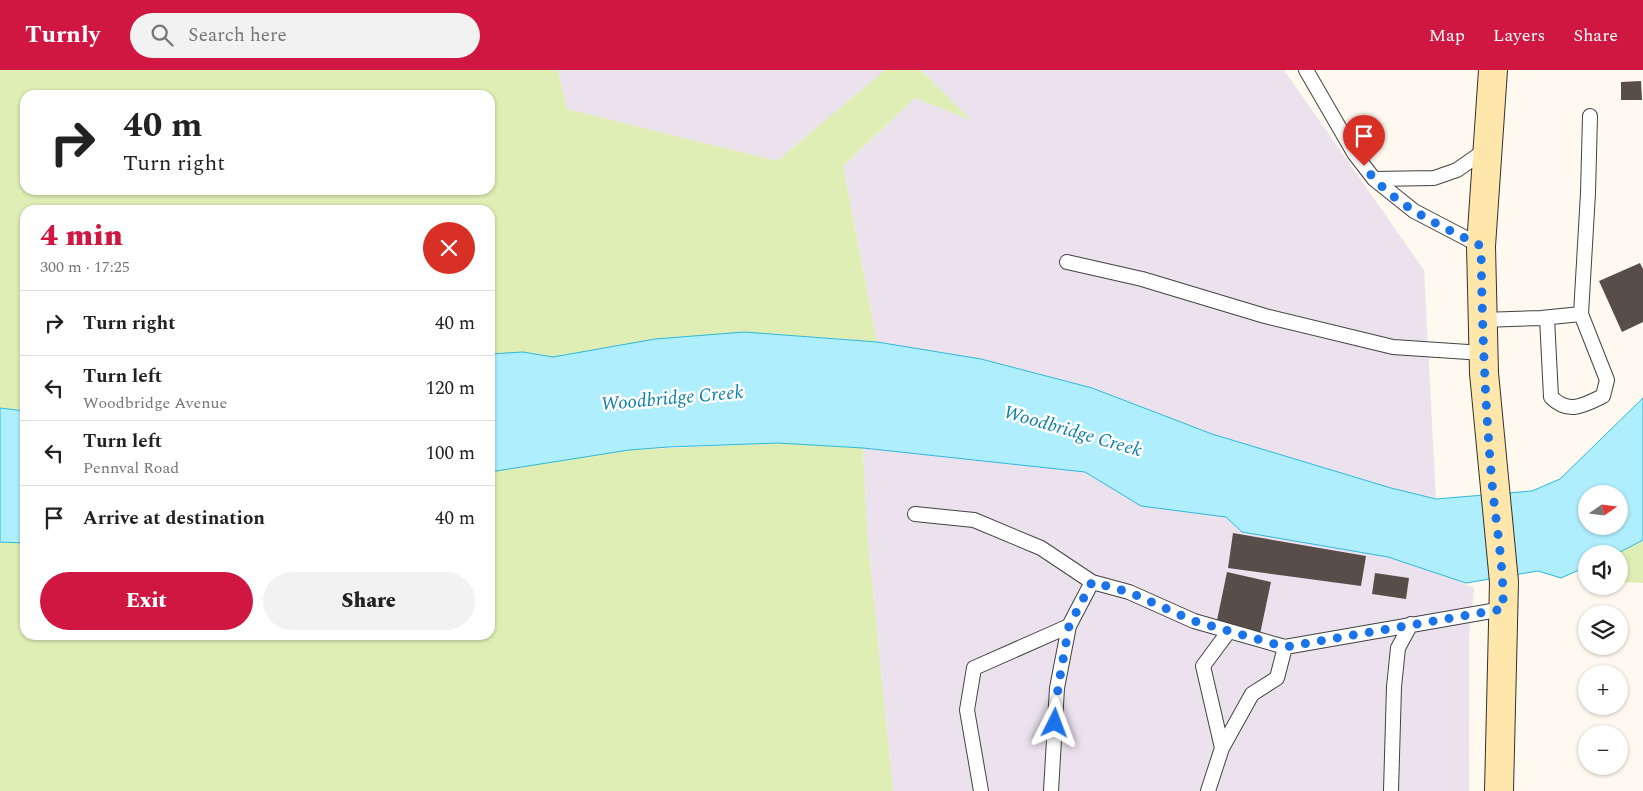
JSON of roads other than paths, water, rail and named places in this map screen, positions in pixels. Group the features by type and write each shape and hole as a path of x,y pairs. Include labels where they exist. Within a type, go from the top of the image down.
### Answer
{"street":[{"path":"1493,70 1481,246 1483,353 1492,484 1504,582 1499,791"}],"lane":[{"path":"1306,70 1354,153 1374,180 1414,211 1481,246"},
{"path":"1547,318 1552,397 1560,405 1580,407 1603,396 1608,380 1581,314 1590,116"},
{"path":"1374,180 1434,178 1457,170 1488,149"},
{"path":"1067,262 1142,279 1265,316 1393,347 1483,353"},
{"path":"1482,320 1547,318 1581,314"},
{"path":"915,514 974,520 1042,548 1092,582 1129,592 1194,621 1285,647 1503,609"},
{"path":"1051,791 1058,688 1069,626 1092,582"},
{"path":"1391,791 1394,687 1398,648 1412,624"},
{"path":"981,791 968,710 974,668 1069,626"},
{"path":"1222,748 1203,666 1229,631"},
{"path":"1208,791 1222,748 1252,694 1276,678 1285,647"}],"water":[{"name":"Woodbridge Creek","path":"744,332 877,342 981,359 1092,388 1212,434 1391,488 1436,499 1532,491 1560,479 1643,398 1643,540 1628,548 1628,545 1578,545 1578,571 1561,578 1538,571 1466,583 1388,557 1242,532 1226,517 1141,506 1085,472 863,448 778,443 629,450 495,471 495,354 523,352 553,357 655,339"},
{"path":"0,408 20,410 20,543 0,542"}]}
